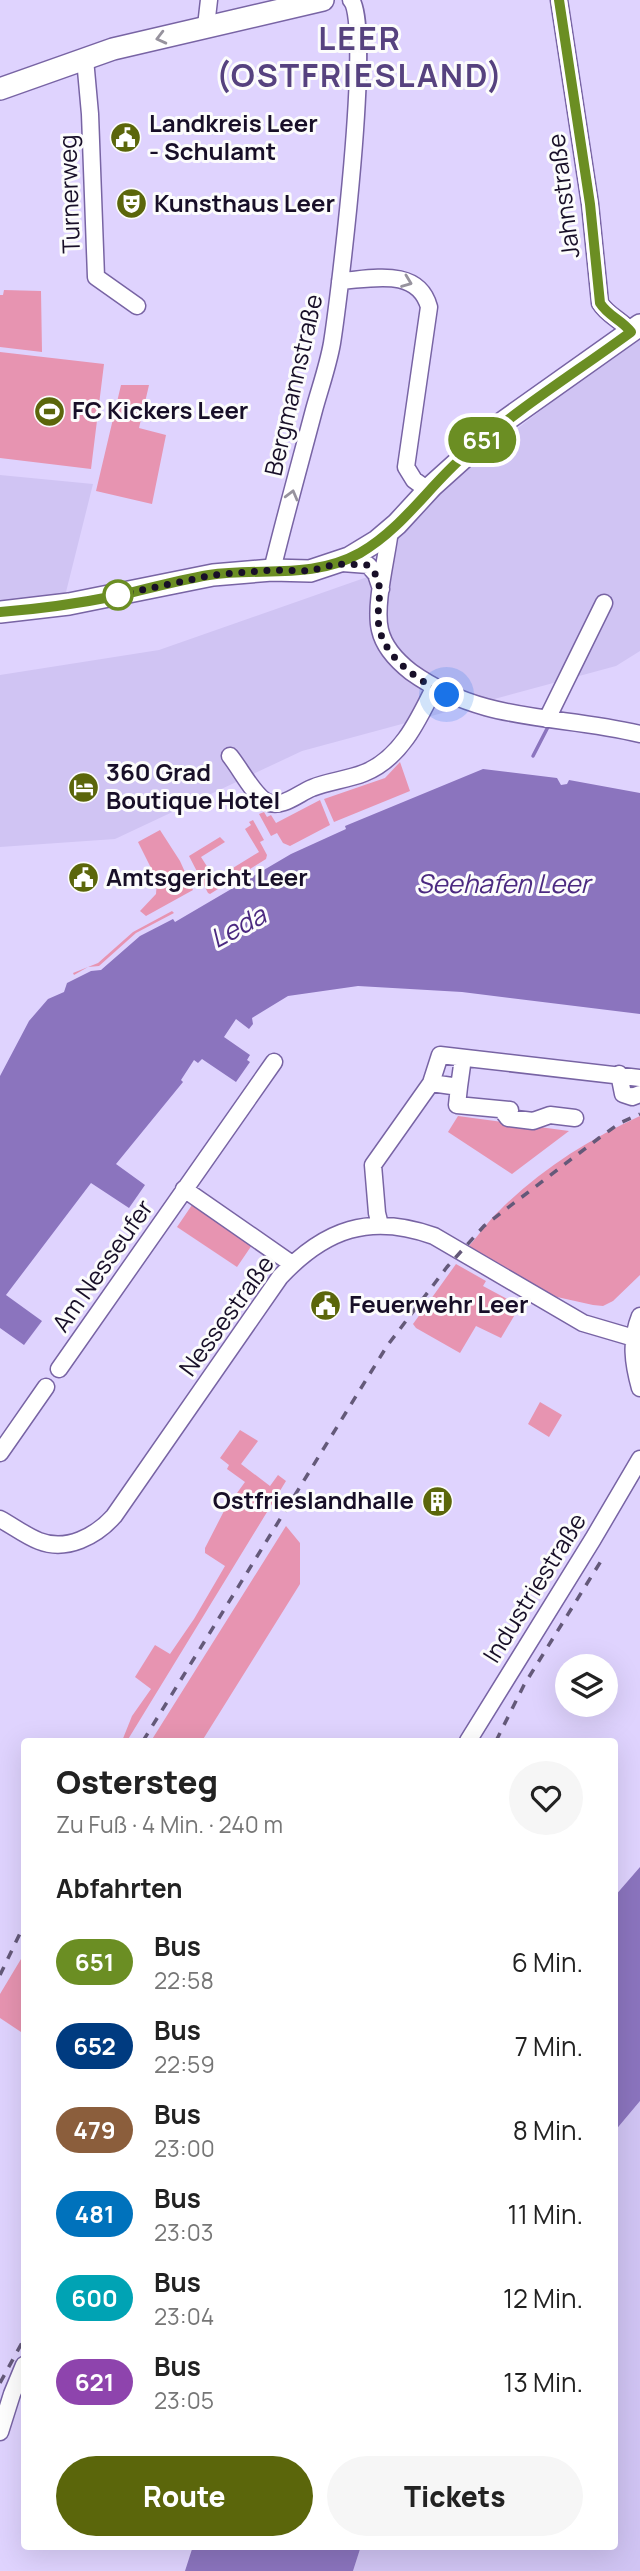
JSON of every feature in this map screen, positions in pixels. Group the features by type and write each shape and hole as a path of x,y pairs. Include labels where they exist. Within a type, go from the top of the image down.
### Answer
{"main road":[{"path":"0,89 85,59 206,26 323,0"},
{"path":"0,612 69,604 213,575 272,570 310,571 336,564 361,552 384,535 428,490 502,423 636,329"}],"street":[{"path":"206,26 209,0"},
{"name":"Jahnstraße","path":"559,0 590,204 600,303 609,315 636,329"},
{"name":"Bergmannstraße","path":"272,570 331,345 354,148 358,33 354,5"},
{"name":"Turnerweg","path":"85,59 96,277 137,306"},
{"path":"340,281 395,277 418,286 426,296 429,307 406,467 414,480 428,490"},
{"path":"384,535 378,618 383,641 398,661 433,688 463,701 494,710 594,724 640,734"},
{"path":"336,564 368,565 376,574 382,591"},
{"path":"551,719 608,605"},
{"path":"230,756 260,797 272,803 282,803 318,785 366,772 386,760 404,740 433,688"},
{"path":"380,1225 373,1166 431,1083 440,1055 640,1078"},
{"path":"463,1058 457,1105 507,1110 508,1118 533,1121 550,1115 575,1118"},
{"name":"Am Nesseufer","path":"59,1369 274,1062"},
{"path":"619,1074 623,1094 632,1097 640,1094"},
{"path":"431,1083 459,1087"},
{"name":"Am Nesseufer","path":"184,1189 292,1264"},
{"name":"Nessestraße","path":"0,1519 40,1541 53,1543 82,1540 102,1529 114,1516 280,1277 308,1250 328,1237 356,1228 380,1225 417,1230 434,1236 583,1323 634,1338"},
{"path":"640,1316 634,1338 633,1362 640,1388"},
{"path":"0,1452 46,1387"},
{"name":"Industriestraße","path":"470,1738 640,1459"},
{"path":"0,2432 21,2372"}],"shaded area":[{"path":"4,290 41,291 42,352 0,347 0,295 3,295"},
{"path":"640,334 640,651 616,666 302,751 115,839 0,847 0,675 159,650 390,569 395,536 435,492"},
{"name":"FC Kickers Leer","path":"0,352 104,364 91,469 0,458"},
{"path":"121,385 149,385 139,428 166,435 152,504 96,491"},
{"path":"0,475 93,484 65,596 0,602"},
{"path":"400,762 410,791 334,822 324,799 385,778"},
{"path":"320,800 330,825 290,846 283,843 277,833 271,836 259,814 264,812 267,817 271,815 276,823"},
{"path":"253,820 264,840 260,842 267,855 266,859 208,893 189,856 220,837 225,842 201,857 215,879 259,852 245,829"},
{"path":"160,830 180,861 193,890 146,916 140,911 156,894 157,880 138,842"},
{"path":"172,911 174,913 136,933 99,966 88,967 98,963 133,932"},
{"path":"458,1116 569,1131 512,1174 448,1132"},
{"path":"640,1116 640,1275 613,1301 603,1306 557,1297 541,1291 468,1247 515,1195 548,1169 584,1145"},
{"path":"192,1205 252,1245 237,1267 177,1227"},
{"path":"456,1264 486,1281 483,1286 520,1306 501,1338 476,1326 460,1353 413,1324"},
{"path":"540,1402 562,1415 549,1437 528,1424"},
{"path":"240,1430 258,1441 241,1464 270,1486 278,1475 286,1481 129,1738 123,1738 132,1716 151,1689 135,1677 155,1645 170,1654 225,1566 205,1553 205,1548 224,1511 245,1482 227,1469 229,1465 220,1458"},
{"path":"286,1526 300,1543 300,1584 204,1738 153,1738"},
{"path":"21,1959 21,2032 0,2018 0,1994"},
{"path":"640,2101 640,2571 353,2571 360,2550 618,2550 618,2127"}],"water":[{"name":"Seehafen Leer","path":"483,769 557,778 561,785 567,784 569,780 640,793 640,1014 462,992 358,986 288,996 252,1018 253,1024 249,1029 236,1019 224,1037 250,1055 247,1060 250,1062 236,1082 202,1059 198,1063 194,1060 181,1080 183,1082 116,1164 145,1185 129,1208 91,1183 6,1295 42,1321 24,1345 0,1328 0,1076 29,1021 48,999 64,992 67,983 91,971 101,970 140,936 173,919 175,922 291,854 346,829 345,826"},
{"path":"640,1867 640,2101 618,2127 618,1892"},
{"path":"192,2550 360,2550 353,2571 185,2571"}],"waterway":[{"path":"533,756 550,723"}],"railway":[{"path":"145,1738 387,1346 447,1267 484,1226 599,1138 620,1123 640,1114"},
{"path":"498,1738 524,1685 601,1561"},
{"path":"0,1975 21,1931"},
{"path":"0,2383 21,2344"}],"bus line":[{"name":"651","path":"0,612 69,604 197,577 272,570 310,571 349,558 377,541 397,524 432,485 513,414 631,332 625,324 609,315 600,303 573,77 559,0"}],"place":[{"name":"Landkreis Leer - Schulamt","path":"126,138"},
{"name":"Kunsthaus Leer","path":"131,204"},
{"name":"FC Kickers Leer","path":"49,411"},
{"name":"360 Grad Boutique Hotel","path":"83,787"},
{"name":"Amtsgericht Leer","path":"83,878"},
{"name":"Feuerwehr Leer","path":"326,1305"},
{"name":"Ostfrieslandhalle","path":"437,1501"}],"district":[{"name":"LEER (OSTFRIESLAND)","path":"360,58"}],"route":[{"path":"118,595 213,575 272,570 310,571 336,564 368,565 376,574 382,591 378,618 383,641 405,667 447,695"}],"water label":[{"name":"Leda","path":"238,927"}]}
